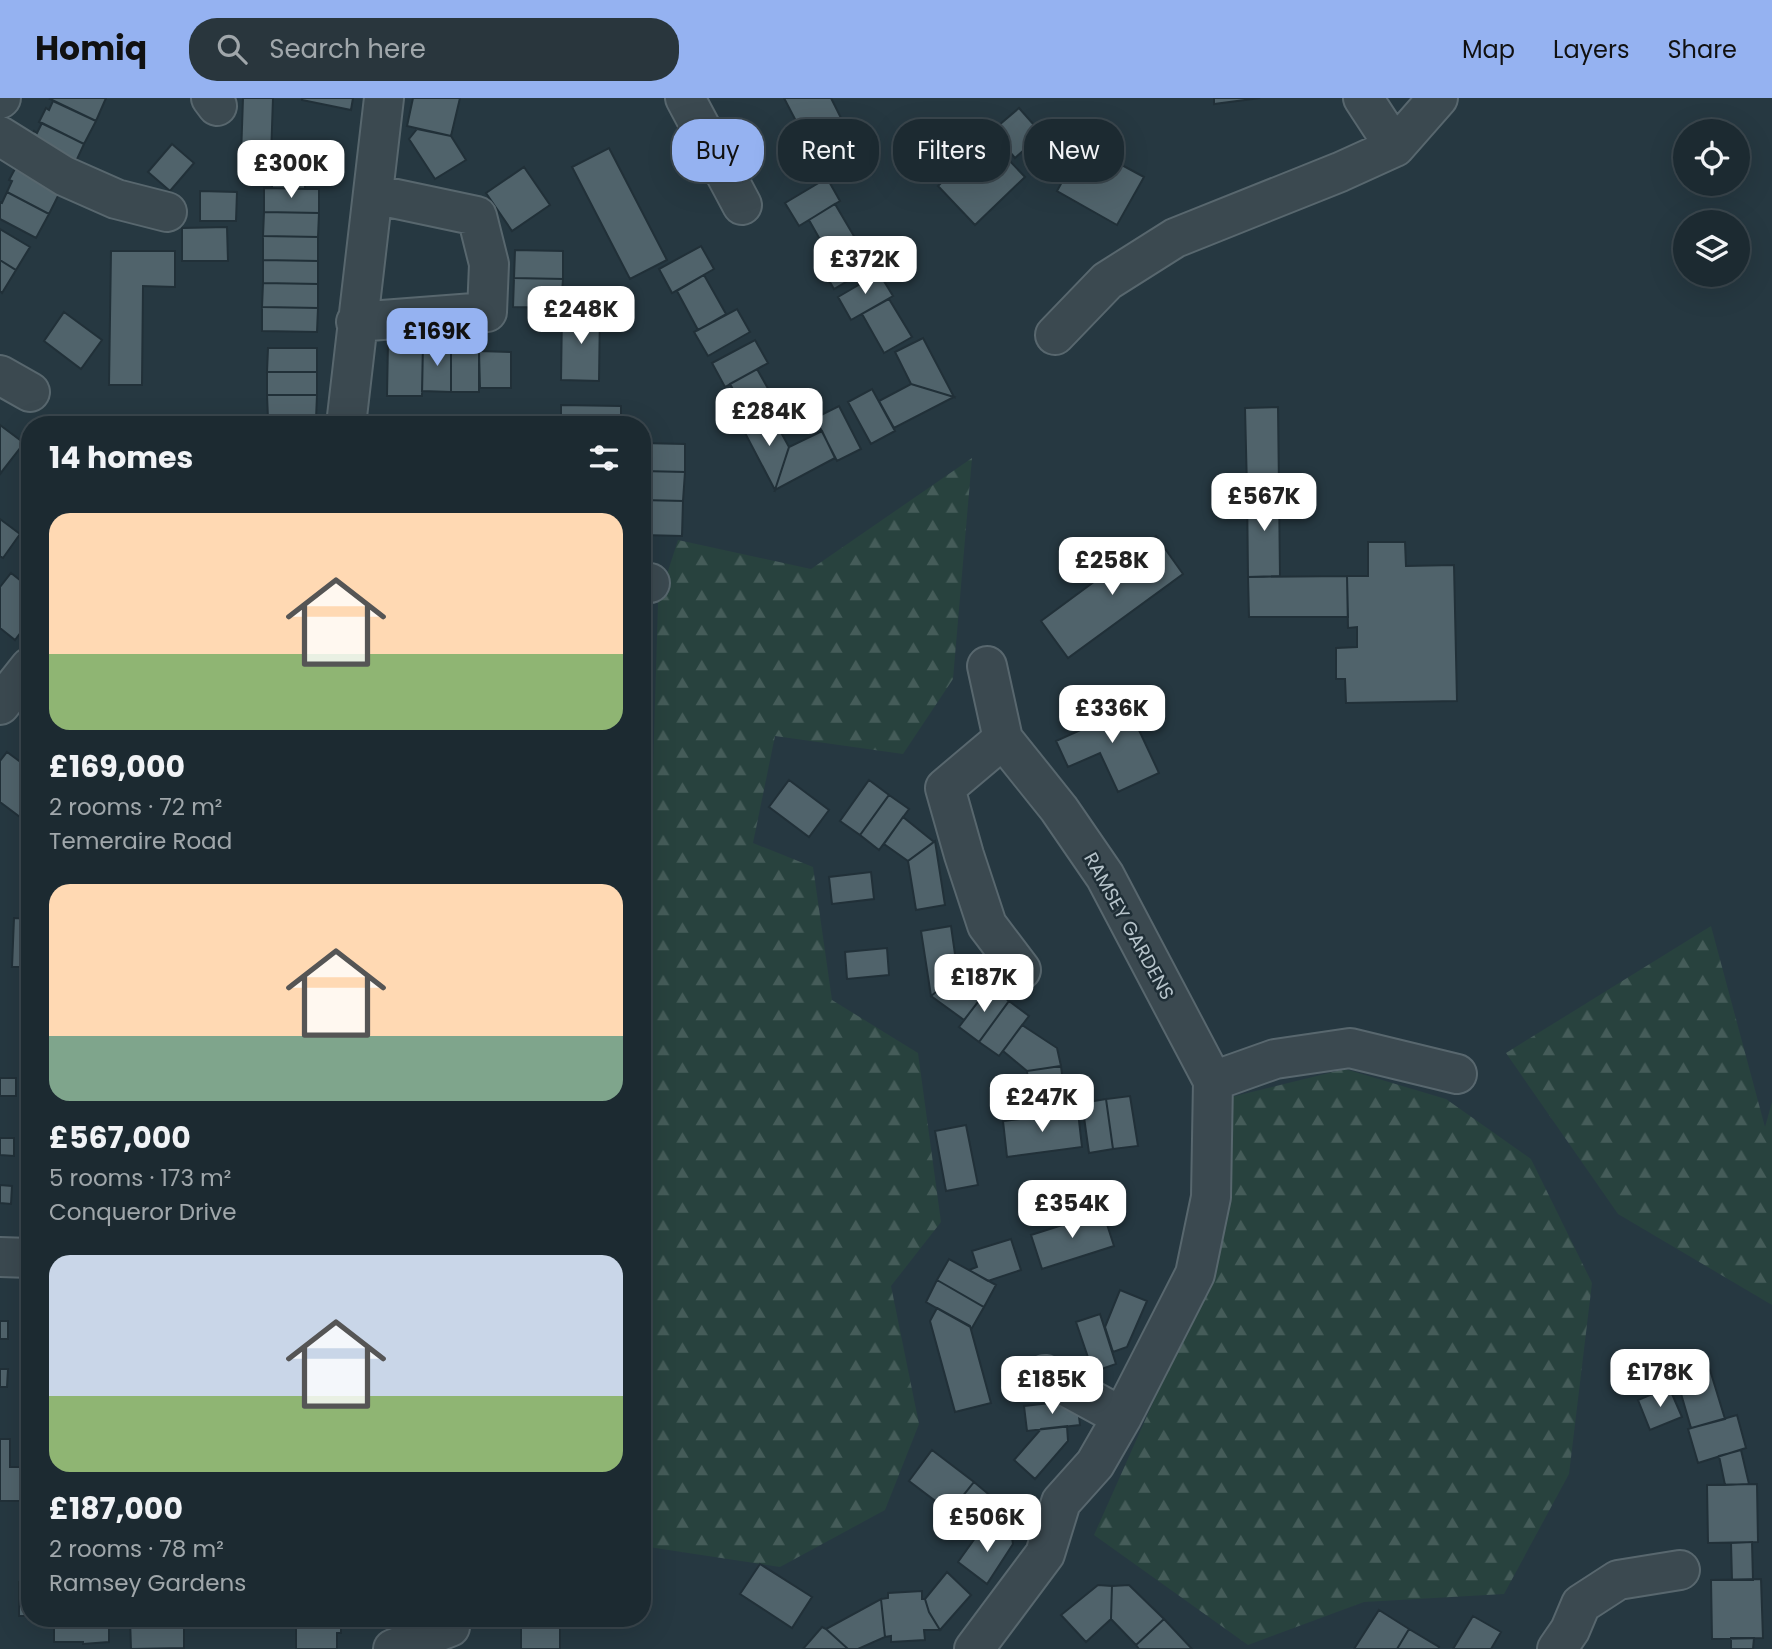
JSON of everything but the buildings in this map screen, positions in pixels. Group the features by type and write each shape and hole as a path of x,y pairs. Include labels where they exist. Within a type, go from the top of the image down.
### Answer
{"street":[{"path":"347,416 384,98"},
{"path":"685,98 742,205"},
{"path":"1363,98 1395,147"},
{"path":"1055,335 1107,281 1175,239 1395,147 1438,98"},
{"path":"0,136 64,176 116,200 167,212"},
{"path":"356,322 487,312 489,264 477,216 373,194"},
{"name":"RAMSEY GARDENS","path":"974,1649 1045,1554 1061,1502 1095,1464 1122,1417 1195,1273 1211,1197 1213,1081 1105,876 1059,809 1003,739 987,666"},
{"path":"1003,739 945,788 987,925 1021,970"},
{"path":"1213,1081 1275,1059 1350,1048 1457,1074"},
{"path":"0,1258 21,1258"},
{"path":"1045,1375 1122,1417"},
{"path":"1557,1649 1570,1630 1581,1604 1618,1580 1680,1570"},
{"path":"393,1649 450,1627"}],"green space":[{"path":"972,458 953,679 903,754 775,736 753,843 813,867 832,1000 918,1053 941,1222 891,1286 919,1424 885,1510 780,1567 651,1547 651,836 658,602 678,540 811,569"},
{"path":"1711,926 1765,1127 1772,1102 1772,1305 1618,1214 1506,1053"},
{"path":"1345,1069 1446,1099 1531,1159 1592,1283 1569,1474 1504,1594 1364,1602 1248,1645 1094,1535 1204,1288 1231,1097"}]}
